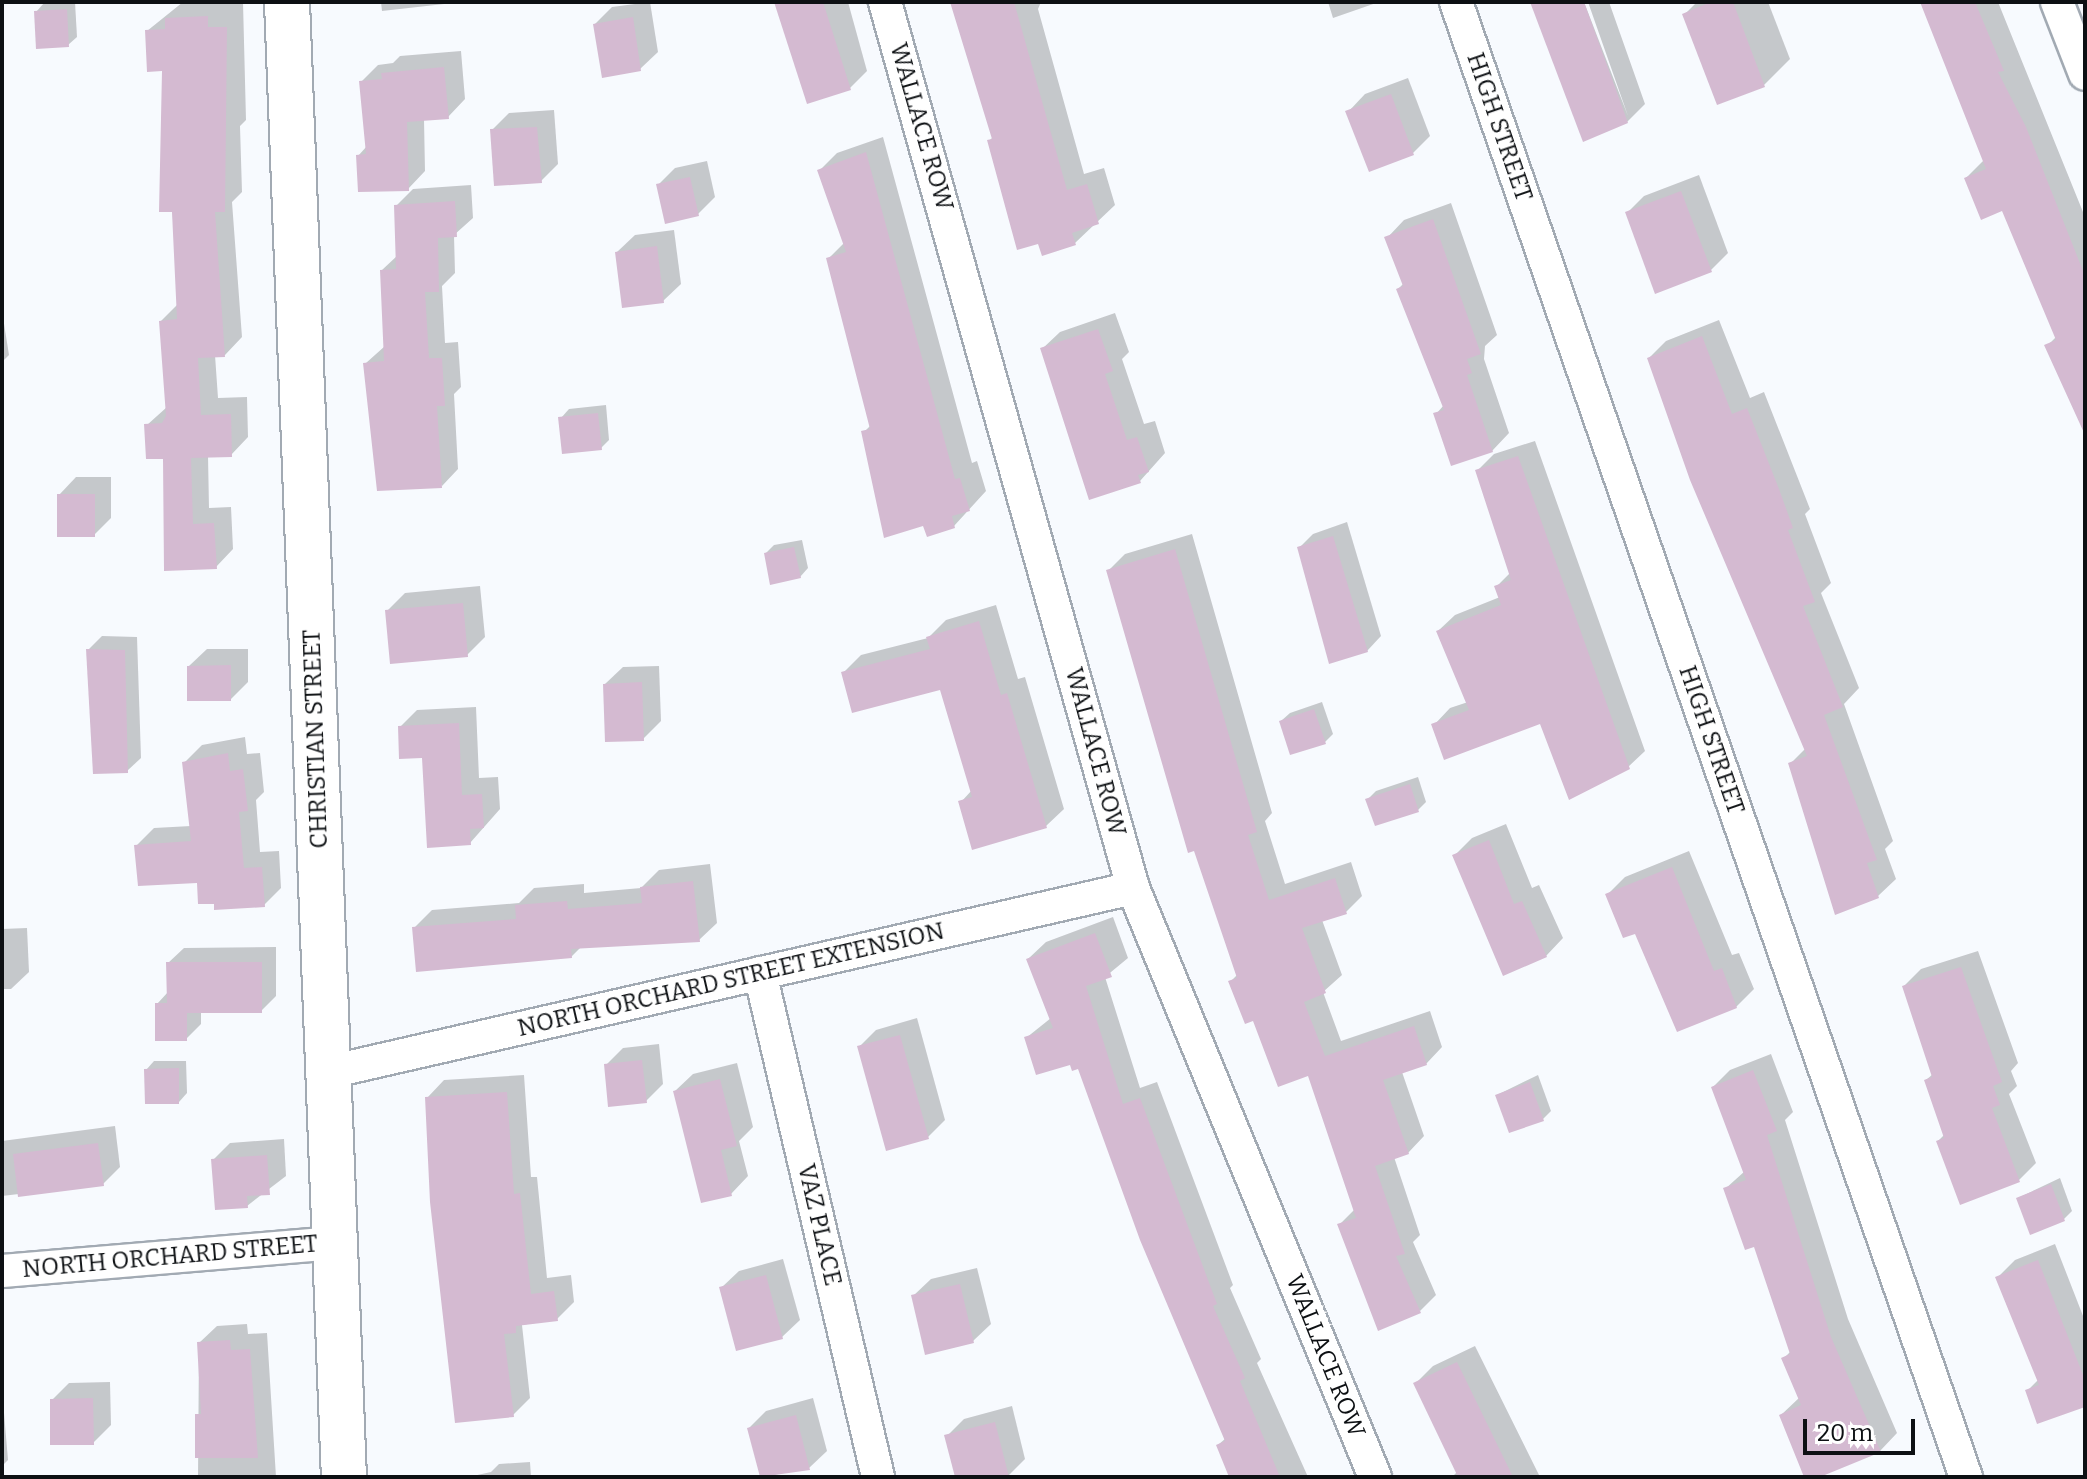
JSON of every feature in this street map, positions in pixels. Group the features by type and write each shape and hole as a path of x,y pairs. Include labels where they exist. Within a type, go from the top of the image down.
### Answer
{"main road":[{"name":"CHRISTIAN STREET","path":"287,2 344,1477"}],"street":[{"name":"WALLACE ROW","path":"885,2 1133,888 1375,1477"},
{"name":"HIGH STREET","path":"1456,2 1966,1477"},
{"path":"2057,2 2085,74"},
{"name":"NORTH ORCHARD STREET EXTENSION","path":"329,1072 1133,888"},
{"name":"VAZ PLACE","path":"760,973 878,1477"},
{"name":"NORTH ORCHARD STREET","path":"2,1271 337,1243"}],"building":[{"path":"774,2 823,2 851,90 807,104"},
{"path":"950,2 1014,2 1067,190 1087,184 1099,224 1072,233 1076,245 1042,256 1038,244 1017,250 987,140 992,139"},
{"path":"1530,2 1584,2 1628,123 1583,142"},
{"path":"1711,2 1733,2 1765,87 1717,105 1682,14"},
{"path":"1920,2 1975,2 2004,71 1998,72 2026,127 2085,276 2085,435 2044,345 2056,340 2002,211 1981,220 1964,178 1986,169"},
{"path":"67,9 69,47 36,49 34,11"},
{"path":"208,16 208,27 227,27 225,212 215,212 225,357 198,358 201,415 231,414 232,457 191,458 193,524 214,523 217,569 164,571 163,459 146,459 144,424 162,423 166,416 159,321 177,319 172,212 159,212 162,71 147,72 145,30 165,29 165,18"},
{"path":"633,17 641,71 602,78 593,24"},
{"path":"444,67 449,119 407,122 409,191 358,192 356,155 366,154 359,81 382,79 381,73"},
{"path":"1391,94 1414,155 1369,172 1345,111"},
{"path":"537,127 542,183 494,186 490,129"},
{"path":"866,152 955,479 960,478 970,511 952,516 955,528 927,537 923,526 884,538 861,431 870,429 826,258 846,252 817,170"},
{"path":"690,177 699,216 665,224 656,184"},
{"path":"1681,191 1712,272 1655,294 1625,212"},
{"path":"455,201 457,237 438,238 439,292 425,292 429,358 442,358 445,406 437,406 442,488 377,491 363,363 384,361 380,270 396,269 394,205"},
{"path":"1433,219 1481,354 1467,359 1472,373 1467,375 1493,452 1451,466 1433,413 1444,410 1396,289 1403,286 1384,237"},
{"path":"657,246 664,303 622,308 615,252"},
{"path":"1098,329 1113,371 1105,374 1127,440 1137,437 1149,472 1138,475 1141,483 1089,500 1040,348"},
{"path":"1702,336 1732,414 1747,408 1779,489 1793,528 1788,530 1815,602 1803,606 1843,707 1824,715 1877,860 1867,863 1879,898 1835,915 1788,763 1807,756 1690,480 1647,358"},
{"path":"598,413 602,450 562,454 558,417"},
{"path":"1518,456 1630,769 1569,800 1540,724 1444,760 1431,724 1469,710 1436,631 1501,605 1494,586 1511,580 1475,470"},
{"path":"57,494 95,494 95,537 57,537"},
{"path":"1333,536 1368,652 1329,664 1297,547"},
{"path":"794,547 801,578 770,585 764,553"},
{"path":"1175,549 1257,832 1248,835 1269,900 1335,878 1347,914 1302,928 1326,993 1304,1002 1325,1056 1414,1026 1427,1065 1383,1080 1409,1154 1375,1166 1405,1254 1396,1256 1421,1313 1378,1331 1337,1224 1356,1218 1308,1076 1278,1087 1253,1021 1245,1024 1228,981 1237,978 1194,851 1188,853 1106,570"},
{"path":"463,603 468,657 390,664 385,610"},
{"path":"979,621 1001,695 1007,693 1047,828 972,850 958,801 972,797 940,690 852,713 841,672 930,649 926,637"},
{"path":"86,649 125,650 128,773 93,774"},
{"path":"231,665 231,701 187,701 187,666"},
{"path":"642,682 644,741 605,742 603,684"},
{"path":"1314,709 1326,744 1290,755 1279,721"},
{"path":"459,723 462,795 482,794 484,828 470,829 471,845 427,848 422,758 399,759 398,726"},
{"path":"228,753 230,771 243,769 248,811 239,812 244,868 262,867 265,907 214,910 214,904 198,904 197,883 138,886 134,845 191,841 182,762"},
{"path":"1410,784 1419,812 1375,826 1365,799"},
{"path":"1489,840 1514,904 1522,901 1547,957 1503,976 1452,855"},
{"path":"1672,867 1714,971 1722,968 1737,1008 1677,1032 1635,934 1623,938 1605,894"},
{"path":"693,881 700,942 571,949 572,958 416,972 412,927 516,919 515,905 567,901 568,909 642,903 640,887"},
{"path":"1095,933 1112,977 1086,986 1123,1104 1140,1098 1217,1304 1213,1306 1245,1378 1240,1381 1280,1477 1229,1477 1216,1445 1225,1441 1140,1240 1078,1069 1072,1071 1070,1065 1036,1075 1024,1037 1053,1028 1026,959"},
{"path":"166,962 262,962 262,1013 187,1013 187,1041 155,1041 155,1003 167,1003"},
{"path":"1961,967 2002,1082 1993,1086 2000,1105 1992,1108 2020,1182 1960,1205 1936,1141 1944,1138 1924,1080 1932,1077 1902,986"},
{"path":"900,1035 929,1139 886,1151 857,1046"},
{"path":"642,1060 647,1103 608,1107 604,1064"},
{"path":"179,1068 179,1104 145,1104 144,1069"},
{"path":"1753,1070 1777,1131 1767,1135 1831,1337 1881,1452 1820,1477 1804,1477 1779,1415 1801,1405 1781,1358 1790,1354 1754,1247 1745,1250 1723,1188 1746,1180 1711,1087"},
{"path":"720,1079 737,1146 721,1150 732,1196 701,1203 673,1091"},
{"path":"1530,1082 1544,1121 1509,1133 1495,1095"},
{"path":"507,1092 514,1194 520,1193 531,1294 554,1291 558,1321 516,1326 516,1333 504,1334 514,1417 455,1423 430,1202 425,1097"},
{"path":"98,1143 104,1186 18,1197 13,1154"},
{"path":"267,1155 270,1195 247,1196 248,1208 215,1210 211,1159"},
{"path":"2051,1184 2065,1221 2030,1235 2016,1198"},
{"path":"2038,1260 2085,1380 2085,1407 2037,1424 2025,1390 2039,1385 1995,1277"},
{"path":"766,1275 783,1339 736,1351 719,1287"},
{"path":"960,1284 974,1343 925,1355 911,1295"},
{"path":"230,1340 231,1350 250,1349 258,1458 195,1458 195,1414 201,1414 197,1342"},
{"path":"1457,1362 1513,1477 1458,1477 1413,1383"},
{"path":"93,1398 94,1445 50,1445 50,1399"},
{"path":"796,1415 810,1470 760,1477 747,1428"},
{"path":"995,1422 1009,1477 955,1477 944,1435"}]}
